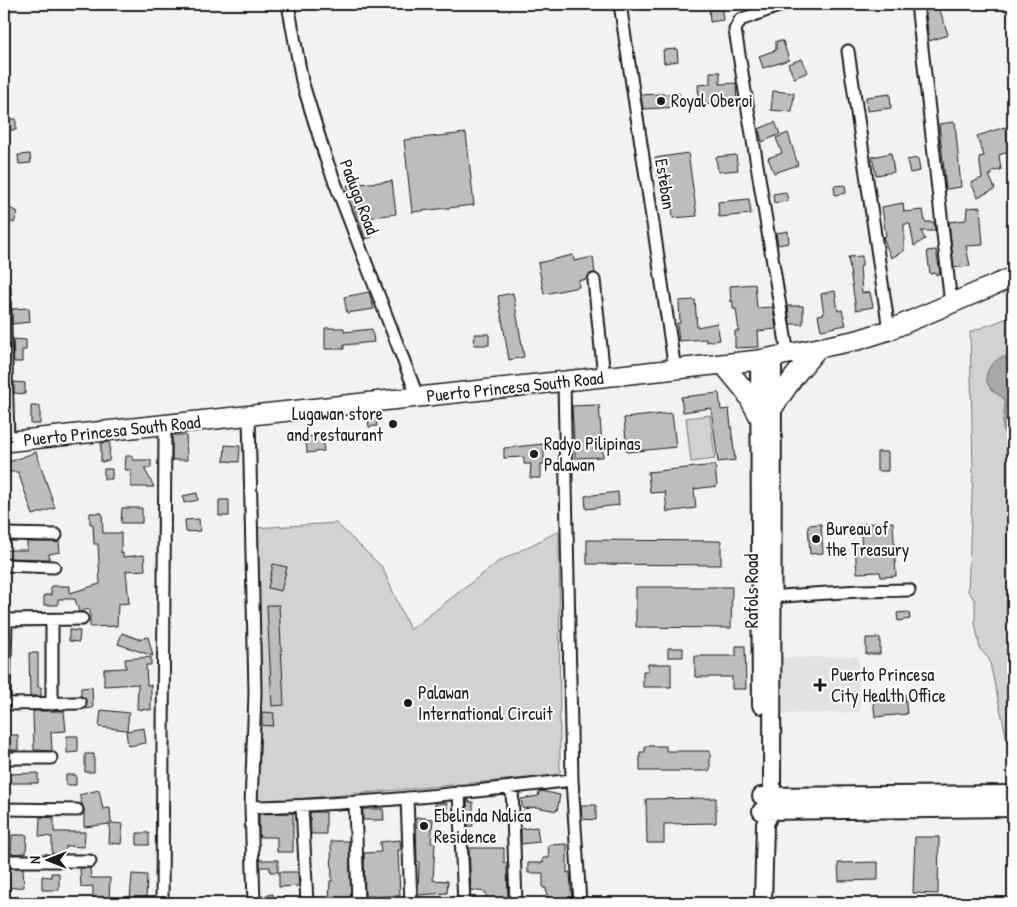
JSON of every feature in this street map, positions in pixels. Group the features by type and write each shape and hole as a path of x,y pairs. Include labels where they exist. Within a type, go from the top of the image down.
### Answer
{"main road":[{"name":"Puerto Princesa South Road","path":"6,442 675,370 773,357 889,330 1013,277"},
{"path":"723,364 746,392 766,412 818,348"}],"street":[{"name":"Paduga Road","path":"288,4 302,81 326,160 418,398"},
{"name":"Esteban","path":"620,4 675,370"},
{"path":"773,357 735,30 740,20 784,4"},
{"path":"917,4 950,304"},
{"path":"848,51 889,330"},
{"path":"594,280 604,377"},
{"path":"4,287 6,442"},
{"name":"Rafols Road","path":"763,903 766,808 766,412 773,357"},
{"path":"564,382 572,780 580,903"},
{"path":"249,416 255,692 251,807 254,903"},
{"path":"162,903 165,426"},
{"path":"4,534 56,535"},
{"path":"4,565 54,567"},
{"path":"766,597 909,590"},
{"path":"80,703 4,704 5,620 82,619"},
{"path":"52,620 52,704"},
{"path":"4,758 51,758"},
{"path":"251,807 302,806 407,798 572,780"},
{"path":"512,787 516,903"},
{"path":"459,792 464,903"},
{"path":"766,808 1013,794"},
{"path":"407,798 411,903"},
{"path":"356,802 358,903"},
{"path":"302,806 307,903"},
{"path":"766,808 1013,808"},
{"path":"4,809 76,810"},
{"path":"4,861 90,861"}],"shaded area":[{"path":"1013,316 1013,766 989,659 980,649 975,623 975,601 968,591 973,472 970,332"},
{"path":"1002,357 1013,359 1013,437 1004,433 1003,429 1004,399 991,389 987,380 990,367"},
{"path":"710,415 715,459 691,462 686,418"},
{"name":"Palawan International Circuit","path":"336,523 382,567 410,630 498,562 559,531 560,775 255,803 256,528"},
{"name":"Puerto Princesa City Health Office","path":"858,656 860,712 782,714 782,658"}],"building":[{"path":"721,4 723,20 710,22 709,5"},
{"path":"938,4 948,35 929,41 925,5"},
{"path":"776,41 783,41 789,60 763,68 759,56 776,50"},
{"path":"677,49 678,61 664,63 663,50"},
{"path":"802,59 808,72 794,78 788,64"},
{"path":"710,72 720,72 720,84 736,83 737,103 699,105 698,85 710,84"},
{"path":"773,91 794,93 792,112 771,110"},
{"path":"679,93 680,107 643,109 641,95"},
{"path":"890,94 891,108 867,111 866,97"},
{"path":"5,119 16,119 16,130 5,130"},
{"path":"775,122 780,134 762,142 759,129"},
{"path":"955,122 961,187 946,189 939,124"},
{"path":"1005,127 1013,150 999,155 1001,170 992,171 992,175 989,175 995,189 978,197 971,183 982,178 979,157 984,156 977,136"},
{"path":"466,133 474,205 412,212 404,140"},
{"path":"788,133 798,165 774,173 768,158 782,153 776,138"},
{"path":"688,153 697,216 673,218 669,178 658,180 655,158"},
{"path":"891,153 894,172 876,175 872,157"},
{"path":"30,154 31,163 19,164 18,155"},
{"path":"736,155 738,170 718,172 716,157"},
{"path":"918,158 920,171 910,173 907,160"},
{"path":"392,181 396,214 366,218 372,237 365,239 347,185"},
{"path":"845,185 846,193 835,195 834,186"},
{"path":"786,192 788,201 774,203 773,194"},
{"path":"749,199 751,214 719,217 718,202"},
{"path":"903,203 904,212 923,210 925,222 934,222 935,231 921,231 925,239 914,246 910,224 904,224 904,251 891,258 883,237 886,236 882,207"},
{"path":"980,207 983,245 966,246 970,266 954,268 949,222 966,220 967,208"},
{"path":"9,208 18,212 14,223 4,219"},
{"path":"788,231 789,243 778,245 776,233"},
{"path":"936,250 940,273 936,275 935,273 930,274 927,251"},
{"path":"573,255 574,261 593,257 595,273 590,274 587,279 578,281 579,287 544,294 538,263"},
{"path":"862,256 862,266 860,267 862,293 870,292 873,307 856,310 848,257"},
{"path":"755,284 757,308 773,307 776,329 758,331 759,347 735,348 735,331 739,331 736,309 733,309 733,301 731,302 730,286"},
{"path":"835,291 838,311 842,310 846,325 821,330 818,315 824,314 821,294"},
{"path":"369,292 374,309 347,313 344,297"},
{"path":"513,293 524,357 509,360 498,296"},
{"path":"695,300 697,327 717,323 720,340 706,342 706,339 679,341 677,323 680,323 679,301"},
{"path":"788,306 803,306 803,324 790,324"},
{"path":"29,308 30,322 12,324 12,309"},
{"path":"325,328 344,328 344,332 372,329 374,342 344,345 344,349 325,349"},
{"path":"475,334 489,334 489,345 474,345"},
{"path":"13,339 26,340 26,350 22,350 22,362 14,362"},
{"path":"14,382 25,383 25,394 14,393"},
{"path":"719,393 721,410 729,409 735,460 718,462 711,408 683,412 681,397"},
{"path":"599,405 603,457 575,458 572,406"},
{"path":"31,406 40,406 40,424 31,424"},
{"path":"672,413 676,447 627,452 624,418"},
{"path":"376,418 377,426 369,427 368,419"},
{"path":"172,435 186,435 187,460 172,460"},
{"path":"322,435 324,451 307,453 306,437"},
{"path":"110,442 109,461 101,462 101,443"},
{"path":"544,444 544,464 541,464 541,478 530,478 531,464 524,464 524,457 504,458 504,448"},
{"path":"225,445 240,446 239,462 224,461"},
{"path":"36,452 55,508 33,515 18,472 4,472 4,461 12,461"},
{"path":"877,452 888,452 888,471 877,471"},
{"path":"126,456 133,456 133,460 151,460 151,468 144,468 154,487 131,487 131,470 125,470"},
{"path":"715,465 717,486 694,489 696,508 667,512 665,492 650,493 648,472"},
{"path":"104,469 112,469 112,479 104,479"},
{"path":"618,492 619,505 586,509 585,496"},
{"path":"197,493 198,500 184,503 183,496"},
{"path":"219,500 229,500 229,516 219,516"},
{"path":"122,508 142,508 142,523 121,523"},
{"path":"90,513 102,513 103,533 121,533 121,553 123,553 123,557 144,555 145,570 126,571 129,603 118,604 117,626 90,627 90,609 79,612 75,599 58,599 58,605 44,605 44,595 51,595 51,586 70,586 70,593 100,584 98,544 94,544 93,524 90,524"},
{"path":"199,519 200,531 186,532 185,520"},
{"path":"893,522 896,576 881,577 880,572 857,573 855,547 862,547 860,524"},
{"name":"Bureau of the Treasury","path":"821,524 823,553 810,554 808,525"},
{"path":"587,540 721,541 721,565 587,564"},
{"path":"27,542 59,542 60,552 49,554 49,559 4,558 4,550 27,550"},
{"path":"273,564 287,567 281,591 268,588"},
{"path":"636,587 732,587 731,628 636,627"},
{"path":"267,605 279,605 284,705 272,706"},
{"path":"909,612 910,619 898,621 897,613"},
{"path":"69,630 80,631 79,642 69,641"},
{"path":"122,633 138,639 148,637 153,656 118,644"},
{"path":"866,638 880,638 880,654 866,654"},
{"path":"736,646 745,646 746,689 732,689 732,677 695,677 695,656 736,656"},
{"path":"668,648 683,648 683,657 668,657"},
{"path":"29,653 38,653 38,687 41,687 41,696 30,696"},
{"path":"151,657 151,665 146,665 147,685 151,685 151,710 137,709 138,684 104,686 104,669 126,668 125,659"},
{"path":"648,664 671,664 671,687 643,687 643,671 648,671"},
{"path":"92,687 93,708 84,709 87,702 81,696 81,688"},
{"path":"905,694 907,714 875,717 873,697"},
{"path":"101,710 129,713 127,730 99,727"},
{"path":"33,711 64,711 66,731 51,732 52,751 34,750"},
{"path":"262,712 274,713 273,726 262,725"},
{"path":"144,728 146,743 128,746 126,731"},
{"path":"9,735 18,735 18,750 9,750"},
{"path":"67,736 78,736 78,752 67,753"},
{"path":"645,746 666,746 666,751 710,751 710,771 640,771 640,752 645,752"},
{"path":"85,754 94,754 94,772 85,772"},
{"path":"38,773 38,783 4,783 4,774"},
{"path":"66,775 76,775 76,785 66,785"},
{"path":"99,790 103,809 110,808 111,823 123,824 121,844 109,843 110,824 84,827 84,810 79,795"},
{"path":"541,791 560,795 557,811 536,807 523,809 521,799 538,796"},
{"path":"716,798 716,823 664,824 664,843 647,843 646,799"},
{"path":"469,799 469,802 473,802 473,814 471,814 473,826 468,826 467,800"},
{"path":"435,803 447,803 447,816 435,816"},
{"path":"581,805 596,805 596,820 582,819"},
{"path":"363,809 383,809 384,820 363,820"},
{"path":"310,812 326,812 326,834 311,834"},
{"path":"293,813 293,852 277,852 277,837 259,837 259,814"},
{"path":"40,817 54,818 54,832 85,832 84,847 66,846 66,854 52,854 52,837 39,836"},
{"path":"416,817 433,819 431,843 435,843 433,880 448,881 447,893 418,895 419,862 417,862"},
{"path":"537,827 539,842 521,844 521,829"},
{"path":"137,833 149,833 149,845 137,845"},
{"path":"12,835 27,835 26,853 11,854"},
{"path":"915,837 939,837 938,894 913,893"},
{"path":"400,840 401,850 398,850 400,896 365,896 364,853 381,852 380,842"},
{"path":"331,841 349,841 351,903 329,903 330,881 332,881"},
{"path":"567,844 567,873 570,872 572,903 548,903 546,888 543,888 543,873 528,873 528,863 543,863 543,858 549,858 548,845"},
{"path":"469,848 504,848 504,863 507,863 508,903 486,903 486,892 471,890"},
{"path":"260,860 278,860 278,872 270,872 270,867 260,867"},
{"path":"878,862 878,880 839,881 838,863"},
{"path":"8,868 23,868 24,887 9,888"},
{"path":"80,868 90,868 91,878 110,878 109,903 93,903 93,886 81,887"},
{"path":"279,872 298,872 299,886 279,887"},
{"path":"51,873 59,873 59,890 42,890 42,876 51,877"},
{"path":"132,874 147,875 146,901 130,900"},
{"path":"273,894 274,903 261,903 261,896"}],"place":[{"name":"Royal Oberoi","path":"661,101"},
{"name":"Lugawan store and restaurant","path":"393,424"},
{"name":"Radyo Pilipinas Palawan","path":"534,454"},
{"name":"Bureau of the Treasury","path":"816,539"},
{"name":"Puerto Princesa City Health Office","path":"820,685"},
{"name":"Palawan International Circuit","path":"408,703"},
{"name":"Ebelinda Nalica Residence","path":"424,826"}]}
